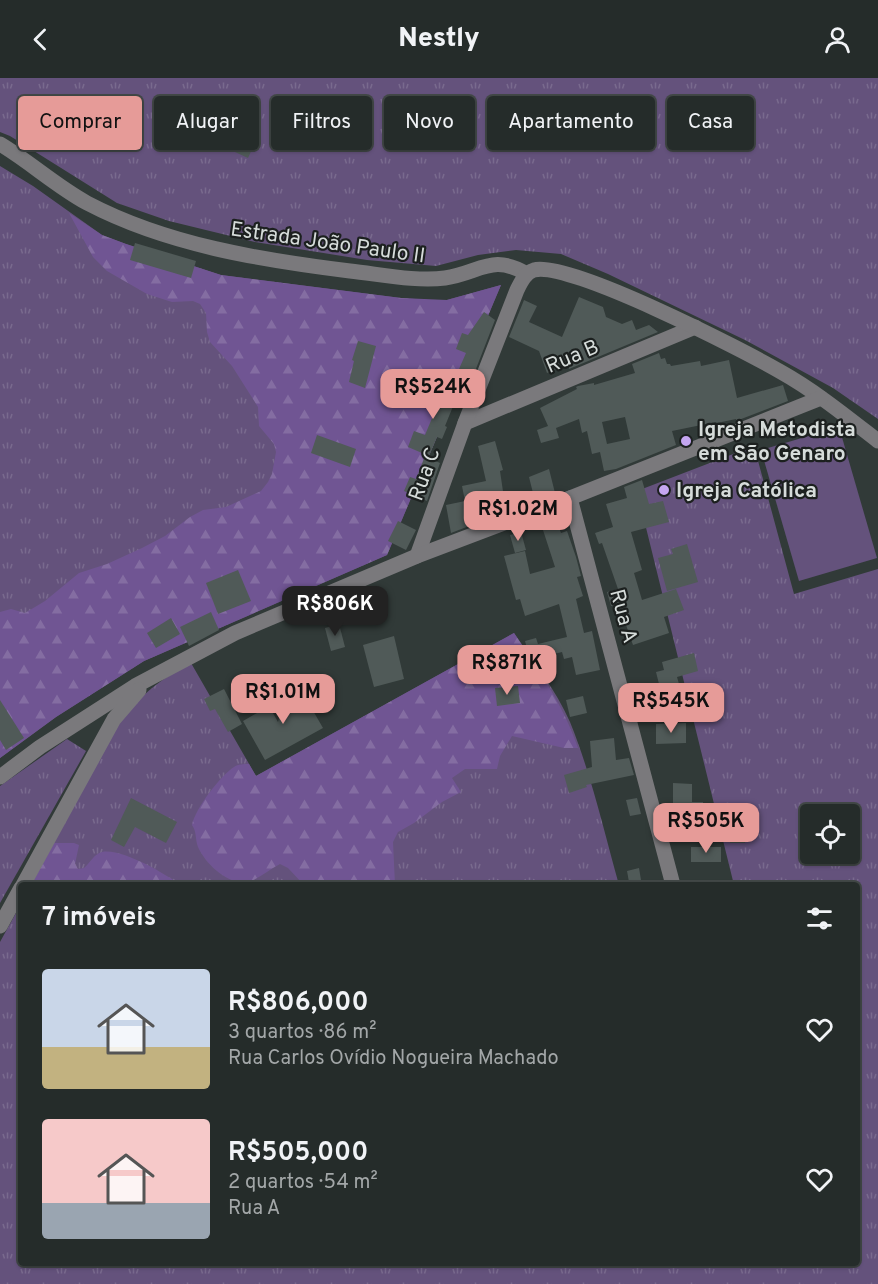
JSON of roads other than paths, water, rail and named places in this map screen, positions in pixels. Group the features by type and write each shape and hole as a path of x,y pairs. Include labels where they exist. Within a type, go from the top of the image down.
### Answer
{"street":[{"name":"Estrada João Paulo II","path":"0,144 84,201 111,215 192,243 273,260 418,278 445,278 493,264 514,266 527,274 538,269 567,273 695,327 782,372 878,441"},
{"name":"Rua C","path":"417,556 465,423 517,290 527,274"},
{"name":"Rua B","path":"465,423 695,327"},
{"path":"0,777 40,747 154,675 235,633 417,556 570,498 820,398"},
{"name":"Rua A","path":"570,498 672,882"},
{"path":"25,882 114,719 130,698 154,675"},
{"path":"0,926 18,894"}],"water":[{"path":"288,675 290,683 270,687 269,679"}],"place":[{"name":"Igreja Metodista em São Genaro","path":"686,441"},
{"name":"Igreja Católica","path":"664,490"}]}
